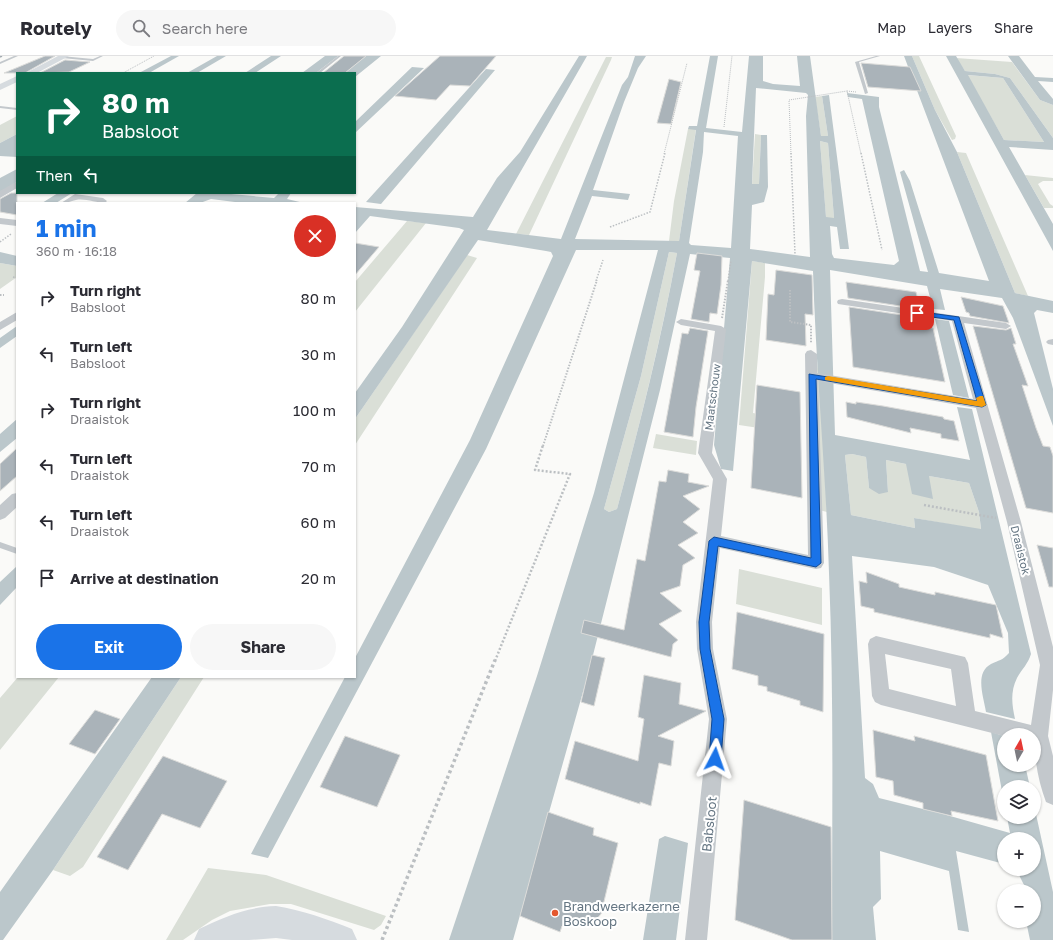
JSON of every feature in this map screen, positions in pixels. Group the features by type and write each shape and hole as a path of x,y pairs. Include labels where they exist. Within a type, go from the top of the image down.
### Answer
{"street":[{"path":"32,72 64,57"},
{"path":"0,87 16,79"},
{"path":"0,195 16,186"},
{"path":"67,202 75,197 103,201"},
{"path":"0,221 15,226"},
{"path":"842,302 1006,326"},
{"path":"0,327 16,316"},
{"name":"Draaistok","path":"952,318 1014,522 1049,665 1048,698 1041,728"},
{"path":"681,322 721,329"},
{"name":"Maatschouw","path":"712,464 705,453 721,329"},
{"path":"714,541 816,563 811,354"},
{"path":"812,376 977,404"},
{"name":"Babsloot","path":"696,940 714,773 718,719 705,649 704,622 720,478 712,464"},
{"path":"0,514 16,499"},
{"path":"968,718 959,663 876,644 881,696 1007,728"},
{"name":"Draaistok","path":"1041,744 1053,795"},
{"path":"210,940 231,928 261,921 298,925 341,940"}],"lane":[{"path":"0,63 17,56"},
{"path":"64,57 93,60 102,56"},
{"path":"319,72 340,56"},
{"path":"866,93 857,62 879,56"},
{"path":"0,108 16,109"},
{"path":"0,545 16,550"}],"path":[{"path":"126,72 154,56"},
{"path":"724,126 732,56"},
{"path":"610,227 650,212 687,63"},
{"path":"847,91 882,250"},
{"path":"794,254 789,100 847,91 866,93"},
{"path":"0,242 15,226"},
{"path":"382,940 570,474 535,470 603,260"},
{"path":"721,329 731,261"},
{"path":"790,290 790,322 811,325 811,354"},
{"path":"924,504 1014,522"}],"shaded area":[{"path":"171,56 179,56 151,72 141,72"},
{"path":"217,56 226,56 199,72 189,72"},
{"path":"271,56 281,56 257,72 247,72"},
{"path":"325,56 338,56 317,72 303,72"},
{"path":"366,56 381,56 356,76 356,72 346,72"},
{"path":"579,56 587,56 487,230 561,239 622,85 628,77 635,56 646,56 638,68 624,102 593,190 630,194 628,200 592,196 575,239 679,241 696,130 688,129 689,126 697,126 710,56 718,56 706,128 742,132 749,56 763,56 763,81 773,84 800,86 797,56 810,56 821,136 828,136 822,96 829,95 849,249 840,249 837,227 830,226 832,254 834,258 894,265 899,261 862,99 848,97 847,93 879,97 879,107 920,271 928,272 900,172 904,170 910,181 939,273 989,281 904,56 912,56 935,110 957,152 1015,293 1053,301 1053,313 1037,310 1034,313 1053,389 1053,426 1013,318 1002,298 940,289 945,310 933,309 927,286 830,270 835,435 970,460 957,407 972,409 1031,654 1013,688 1012,704 1015,719 986,712 981,686 983,673 991,664 1007,656 1009,653 1008,633 988,585 934,567 852,556 865,778 873,784 879,798 1006,832 997,832 997,862 956,851 969,932 958,930 949,871 880,851 881,899 873,907 876,940 832,940 831,619 828,535 816,347 813,271 752,261 733,471 721,469 714,445 730,258 690,254 660,390 590,667 513,940 449,940 537,676 594,493 658,250 576,250 486,449 268,858 251,854 344,678 356,678 356,656 470,440 553,256 551,252 478,240 356,418 356,392 402,327 464,230 459,228 370,216 356,232 356,207 473,217 497,178 520,152","holes":["756,88 806,93 808,95 806,116 810,257 750,249 752,205 764,202 768,187 767,135 761,135 759,184 752,184","704,132 738,136 731,248 691,245 689,243 703,152","820,141 828,143 834,218 826,217","669,252 677,253 650,382 617,509 609,512 604,509 641,376","852,454 866,457 869,488 879,494 888,492 886,460 906,464 912,494 933,499 929,476 969,483 979,512 981,529 914,518 915,528 851,515 845,455"]},
{"path":"912,56 919,56 956,136 955,139 952,140 935,110"},
{"path":"946,56 956,56 965,71 995,74 1010,78 1053,138 1053,150 1009,147 1053,224 1053,251","holes":["968,75 1003,78 1044,142 1004,140"]},
{"path":"1008,56 1019,56 1035,77 1053,78 1053,82 1038,81 1053,99 1053,105 1040,100"},
{"path":"606,57 612,57 529,235 516,234"},
{"path":"956,58 1012,62 1040,100 1053,105 1053,138 1010,78 995,74 965,71"},
{"path":"412,67 424,68 356,132 356,121"},
{"path":"486,69 495,70 381,204 366,202"},
{"path":"967,75 1003,78 1044,142 1004,140"},
{"path":"822,96 828,136 821,136 815,97"},
{"path":"16,117 16,135 0,143 0,125"},
{"path":"688,129 696,129 679,241 669,241 674,201"},
{"path":"755,134 761,135 759,184 752,185"},
{"path":"16,135 16,157 0,156 0,143"},
{"path":"820,141 828,143 834,218 826,218"},
{"path":"957,152 966,153 1028,296 1015,293"},
{"path":"16,170 16,183 0,192 0,178"},
{"path":"1025,175 1053,178 1053,181 1043,181 1038,184 1053,208 1044,208"},
{"path":"56,194 70,194 58,202 44,202"},
{"path":"196,194 231,194 274,198 278,194 290,194 287,199 300,202 235,202 211,199 203,202 186,202"},
{"path":"407,221 426,223 356,311 356,281"},
{"path":"0,252 16,256 16,266 0,263"},
{"path":"669,252 677,253 657,349 617,509 609,512 604,509 641,376"},
{"path":"467,255 477,258 356,443 356,418"},
{"path":"752,261 765,263 753,413 768,416 765,429 739,425"},
{"path":"0,263 16,266 16,278 0,289"},
{"path":"935,319 949,321 969,398 953,395"},
{"path":"16,327 16,337 0,348 0,338"},
{"path":"816,355 820,383 827,512 815,509"},
{"path":"16,420 16,439 0,452 0,434"},
{"path":"656,434 697,441 696,455 653,448"},
{"path":"852,454 866,457 869,488 888,492 886,460 906,464 929,476 969,483 979,512 981,530 914,518 915,528 851,515 845,455"},
{"path":"16,567 16,588 0,605 0,582"},
{"path":"739,569 822,588 822,625 736,604"},
{"path":"17,678 58,678 0,750 0,698"},
{"path":"151,678 180,678 53,870 3,940 0,940 0,892"},
{"path":"180,678 203,678 83,867 70,876 53,870"},
{"path":"991,732 997,734 997,764"},
{"path":"998,772 1027,772 1028,780 1000,780"},
{"path":"1008,824 1038,824 1040,832 1010,832"},
{"path":"665,836 688,843 676,940 643,940 659,839"},
{"path":"1041,837 1053,892 1053,940 1030,940 1027,928 1041,928 1041,884 1024,884 1020,876 1041,876"},
{"path":"208,868 266,875 386,916 381,925 374,930 291,904 270,904 230,911 212,920 183,940 166,940"}],"building":[{"path":"45,56 55,56 27,72 4,73"},
{"path":"344,56 366,56 346,72 324,72"},
{"path":"440,56 496,56 470,86 450,85 436,100 395,96"},
{"path":"65,60 90,62 69,72 42,72"},
{"path":"861,63 910,67 921,91 868,87"},
{"path":"669,79 681,82 671,124 657,123"},
{"path":"11,193 16,193 16,215 0,212 0,199"},
{"path":"356,243 379,247 356,274"},
{"path":"697,253 722,256 721,285 717,314 710,313 709,322 691,319 700,271 694,270"},
{"path":"776,270 812,275 813,315 805,314 806,346 766,340 768,294 774,295"},
{"path":"846,282 916,292 920,309 848,298"},
{"path":"961,297 1003,306 1009,323 970,316 969,313 966,312"},
{"path":"849,307 922,318 924,327 933,328 945,382 853,367"},
{"path":"973,326 1006,330 1011,328 1016,344 1013,344 1028,386 1022,385 1036,428 1043,446 1050,447 1053,456 1053,513 1026,508"},
{"path":"690,328 708,331 696,407 693,437 664,432 682,333 688,334"},
{"path":"757,385 800,392 802,498 751,488"},
{"path":"846,402 883,406 943,417 944,419 954,421 959,441 941,438 941,434 910,428 911,433 847,417"},
{"path":"16,449 16,477 0,491 0,464"},
{"path":"668,470 689,474 688,482 709,486 683,496 700,509 683,522 698,533 678,545 695,558 683,565 680,586 660,593 682,611 659,624 678,640 673,644 671,657 581,633 584,620 624,630 637,559 645,561 659,481 666,482"},
{"path":"1037,545 1053,548 1053,587 1049,587"},
{"path":"866,572 899,584 899,587 935,595 935,592 996,605 1003,638 990,634 990,638 874,612 874,609 861,606 859,581 867,583"},
{"path":"737,612 824,634 823,712 800,705 800,701 767,691 767,687 758,685 758,676 732,669"},
{"path":"592,655 605,658 594,706 581,702"},
{"path":"644,675 681,683 679,704 706,711 658,736 674,741 671,766 659,763 651,806 640,802 640,804 565,779 575,741 638,761 644,719 638,717"},
{"path":"95,710 120,719 95,754 69,744"},
{"path":"873,730 915,741 914,736 986,755 997,821 951,811 952,816 923,809 923,803 894,795 893,781 876,777"},
{"path":"345,736 400,755 377,807 320,787"},
{"path":"163,756 227,781 200,828 162,814 128,870 97,857"},
{"path":"744,800 831,827 832,940 792,940 735,920"},
{"path":"548,812 594,828 593,835 618,843 601,914 589,925 562,926 560,932 520,916"}],"slow traffic":[{"path":"828,378 982,405 980,398"}],"place":[{"name":"Brandweerkazerne Boskoop","path":"555,913"}],"route":[{"path":"715,759 718,719 705,649 704,622 708,602 714,541 816,563 812,376 982,405 957,319 917,313"}]}
